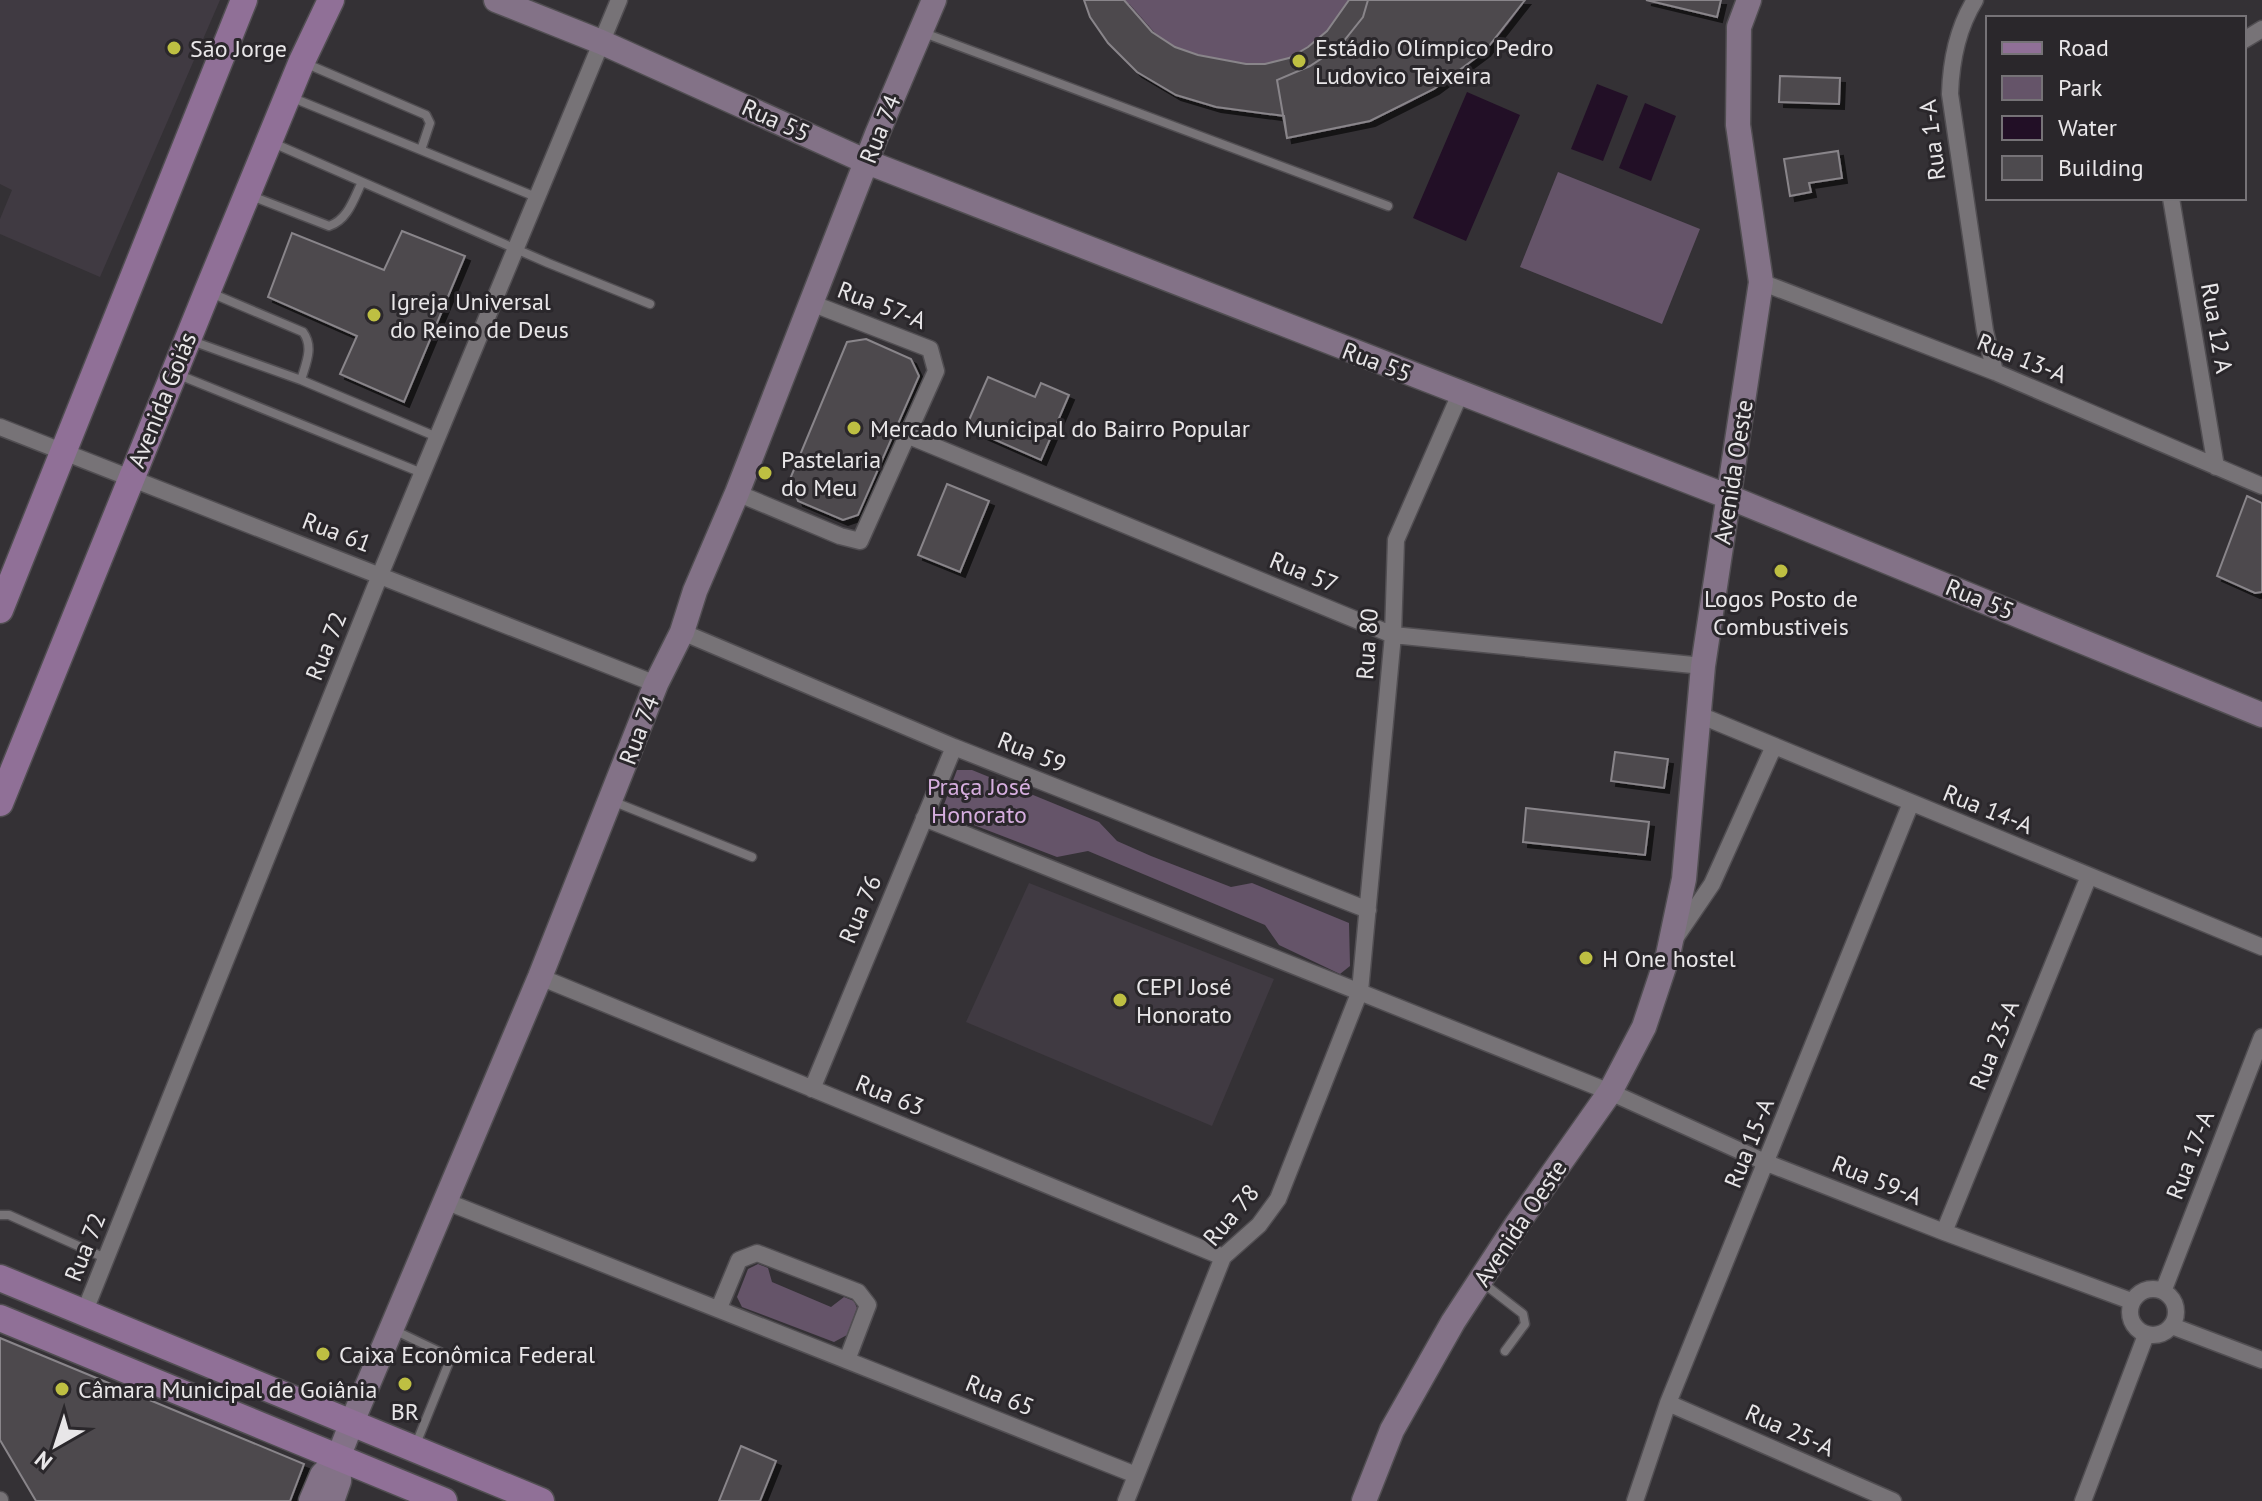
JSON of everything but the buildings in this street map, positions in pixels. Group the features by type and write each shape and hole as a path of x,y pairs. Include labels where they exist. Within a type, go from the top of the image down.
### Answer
{"main road":[{"path":"0,610 244,0"},
{"name":"Avenida Goiás","path":"0,803 287,96 331,0"},
{"path":"0,1278 541,1501"},
{"path":"0,1318 444,1501"}],"street":[{"name":"Rua 55","path":"496,0 601,42 867,162 1729,497 2262,715"},
{"name":"Rua 72","path":"84,1313 380,575 619,0"},
{"name":"Rua 74","path":"311,1501 322,1475 338,1458 540,977 656,684 682,632 695,591 934,0"},
{"name":"Avenida Oeste","path":"1364,1501 1392,1430 1453,1322 1610,1092 1644,1027 1671,945 1684,879 1703,666 1761,282 1738,125 1739,27 1749,0"},
{"name":"Rua 1-A","path":"1975,0 1957,40 1951,67 1950,94 1985,331 1995,372"},
{"name":"Rua 12 A","path":"2171,200 2216,467"},
{"name":"Rua 13-A","path":"1761,282 1995,372 2216,467 2258,479"},
{"name":"Rua 57-A","path":"737,493 840,536 860,541 936,371 930,349 811,303"},
{"name":"Rua 80","path":"1368,910 1393,635 1396,540 1460,394"},
{"name":"Rua 61","path":"0,427 656,684"},
{"name":"Rua 57","path":"909,436 1393,635 1703,666"},
{"name":"Rua 59","path":"682,632 954,747 1368,910"},
{"name":"Rua 14-A","path":"1697,714 2262,947"},
{"name":"Avenida Oeste","path":"1671,945 1712,884 1774,746"},
{"name":"Rua 76","path":"812,1089 954,747"},
{"name":"Rua 15-A","path":"1635,1501 1668,1403 1911,803"},
{"path":"924,818 1610,1092"},
{"name":"Rua 23-A","path":"1944,1232 2089,876"},
{"name":"Rua 78","path":"1126,1501 1223,1257 1259,1225 1278,1199 1360,991 1368,910"},
{"name":"Rua 63","path":"540,977 1223,1257"},
{"name":"Rua 17-A","path":"2164,1289 2262,1037"},
{"name":"Rua 59-A","path":"1610,1092 1767,1163 2131,1301"},
{"name":"Rua 65","path":"445,1201 1136,1475"},
{"path":"719,1308 739,1260 757,1253 858,1292 868,1305 847,1360"},
{"path":"2147,1288 2164,1289 2177,1308 2172,1326 2161,1335 2146,1335 2131,1321 2131,1301 2147,1288"},
{"path":"2172,1326 2262,1360"},
{"path":"2083,1501 2146,1335"},
{"name":"Rua 25-A","path":"1668,1403 1893,1501"},
{"name":"Rua 74","path":"332,1501 339,1481 338,1458"}],"lane":[{"path":"920,32 1388,206"},
{"path":"302,61 426,115 430,123 421,150"},
{"path":"287,96 536,197"},
{"path":"269,141 650,304"},
{"path":"247,194 329,226 346,215 362,182"},
{"path":"207,292 303,332 309,341 309,351 301,380"},
{"path":"187,340 301,380 437,437"},
{"path":"173,373 422,474"},
{"path":"611,800 752,857"},
{"path":"0,1215 9,1215 106,1258"},
{"path":"1480,1281 1523,1314 1525,1324 1505,1351"},
{"path":"391,1328 440,1352 446,1357 448,1365 414,1448"}],"shaded area":[{"path":"0,0 220,0 100,277 0,234 0,219 12,190 0,184"},
{"name":"CEPI José Honorato","path":"1029,883 1274,979 1212,1126 966,1022"}],"green space":[{"name":"Estádio Olímpico Pedro Ludovico Teixeira","path":"1084,0 1525,0 1512,20 1478,57 1438,87 1394,111 1362,123 1287,138 1284,116 1216,107 1108,43 1090,17"},
{"path":"1558,172 1700,229 1662,324 1520,267"},
{"name":"Praça José Honorato","path":"957,770 972,770 1099,822 1117,841 1151,856 1231,887 1252,883 1349,923 1350,966 1340,974 1279,945 1265,925 1088,851 1057,857 953,817 943,807"},
{"path":"758,1264 768,1268 772,1282 831,1307 844,1297 854,1301 857,1308 847,1335 834,1342 742,1307 737,1297 748,1269"}],"water":[{"path":"1597,84 1628,96 1603,161 1571,149"},
{"path":"1467,92 1520,115 1466,241 1413,218"},
{"path":"1645,103 1676,116 1651,181 1619,168"}],"place":[{"name":"São Jorge","path":"174,48"},
{"name":"Estádio Olímpico Pedro Ludovico Teixeira","path":"1299,61"},
{"name":"Igreja Universal do Reino de Deus","path":"374,315"},
{"name":"Mercado Municipal do Bairro Popular","path":"854,428"},
{"name":"Pastelaria do Meu","path":"765,473"},
{"name":"Logos Posto de Combustiveis","path":"1781,571"},
{"name":"H One hostel","path":"1586,958"},
{"name":"CEPI José Honorato","path":"1120,1000"},
{"name":"Caixa Econômica Federal","path":"323,1354"},
{"name":"BR","path":"405,1384"},
{"name":"Câmara Municipal de Goiânia","path":"62,1389"}]}
